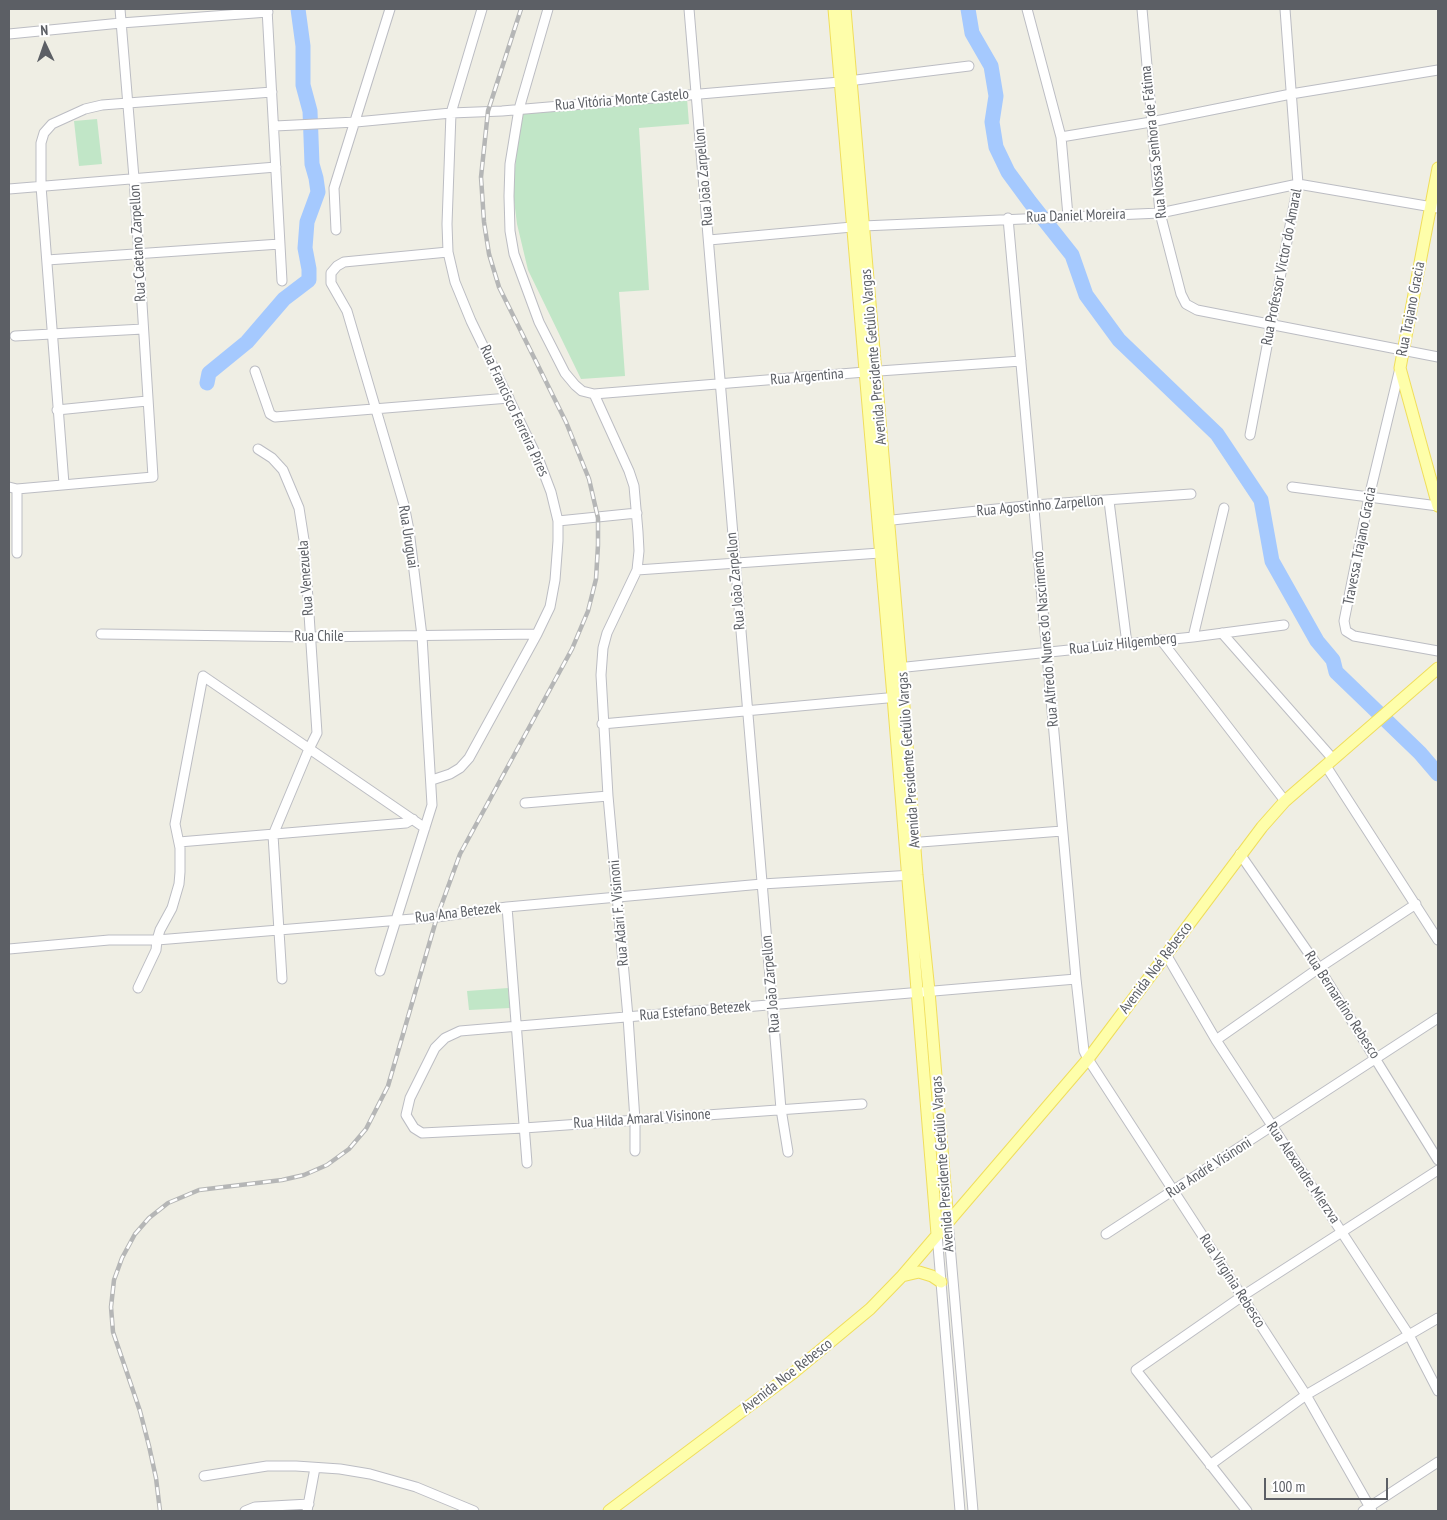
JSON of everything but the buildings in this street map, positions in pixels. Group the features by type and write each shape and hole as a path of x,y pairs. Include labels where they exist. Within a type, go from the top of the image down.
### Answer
{"main road":[{"name":"Avenida Presidente Getúlio Vargas","path":"834,9 845,81 896,668 910,842 917,992 937,1234"},
{"name":"Avenida Presidente Getúlio Vargas","path":"845,9 845,81"},
{"name":"Rua Trajano Gracia","path":"1438,168 1434,208 1400,368 1438,506"},
{"name":"Avenida Presidente Getúlio Vargas","path":"883,521 880,553 896,668"},
{"name":"Avenida Noé Rebesco","path":"948,1222 1088,1059 1167,956 1240,854 1285,802 1438,668"},
{"name":"Avenida Presidente Getúlio Vargas","path":"912,875 929,991 948,1222"},
{"name":"Avenida Noe Rebesco","path":"609,1511 793,1373 843,1333 902,1276 948,1222"},
{"path":"902,1276 919,1272 932,1276 941,1282"}],"street":[{"name":"Rua Caetano Zarpellon","path":"64,484 153,477 142,329 134,178 120,9"},
{"path":"336,230 334,188 390,9"},
{"name":"Rua Francisco Ferreira Pires","path":"432,780 450,774 460,768 469,758 537,634 550,607 555,580 558,521 551,492 540,463 468,313 455,282 448,252 447,224 451,113 482,9"},
{"path":"548,9 519,109 510,164 510,231 514,254 540,322 565,372 582,391 594,394 629,471 634,486 637,513 639,551 637,570 880,553"},
{"name":"Rua João Zarpellon","path":"689,9 781,1108 788,1152"},
{"path":"1027,9 1061,137 1068,216"},
{"name":"Rua Nossa Senhora de Fátima","path":"1142,9 1160,213 1180,294 1186,304 1197,310 1272,323"},
{"name":"Rua Professor Victor do Amaral","path":"1250,435 1298,184 1285,9"},
{"path":"9,34 268,10 282,281"},
{"name":"Rua Vitória Monte Castelo","path":"274,126 356,122 696,94 845,81 969,66"},
{"path":"1061,137 1151,122 1291,94 1438,70"},
{"path":"17,553 13,488 64,484 41,186 41,143 44,133 52,124 85,109 102,105 272,92"},
{"path":"9,188 276,168"},
{"name":"Rua Daniel Moreira","path":"709,240 857,226 1008,218 1160,213 1298,184 1434,208"},
{"name":"Rua Alfredo Nunes do Nascimento","path":"1008,218 1076,979 1082,1040 1088,1059"},
{"path":"47,260 280,244"},
{"name":"Rua Uruguai","path":"380,971 432,805 422,636 409,530 404,505 347,311 331,283 331,273 344,262 448,252"},
{"path":"1272,323 1438,357"},
{"path":"15,336 142,329"},
{"name":"Rua Argentina","path":"594,394 1021,362"},
{"name":"Travessa Trajano Gracia","path":"1400,368 1369,497 1344,621 1346,631 1354,636 1438,651"},
{"path":"255,371 270,414 275,417 509,398"},
{"path":"57,410 148,401"},
{"name":"Rua Venezuela","path":"258,449 272,458 283,470 299,508 304,540 317,733 273,835"},
{"path":"1292,487 1438,506"},
{"name":"Rua Agostinho Zarpellon","path":"883,521 1034,505 1191,494"},
{"path":"1109,501 1127,644"},
{"path":"1193,637 1224,508"},
{"path":"558,521 637,513"},
{"name":"Rua Adari F. Visinoni","path":"635,1151 635,1120 628,1017 602,724 601,675 603,648 607,633 637,570"},
{"name":"Rua Luiz Hilgemberg","path":"896,668 1193,637 1284,625"},
{"path":"1222,633 1330,762 1438,940"},
{"name":"Rua Chile","path":"101,634 310,637 537,634"},
{"path":"1161,640 1285,802"},
{"path":"138,988 156,950 160,930 172,908 179,884 181,860 174,824 203,676 425,828"},
{"path":"602,724 898,697"},
{"path":"525,803 608,796"},
{"path":"179,842 406,823 413,819"},
{"path":"910,842 1062,831"},
{"path":"273,835 282,979"},
{"name":"Rua Bernardino Rebesco","path":"1240,854 1319,968 1438,1160"},
{"name":"Rua Ana Betezek","path":"9,949 109,940 157,940 396,920 507,906 762,884 912,875"},
{"path":"1216,1040 1319,968 1416,904"},
{"path":"507,906 527,1164"},
{"name":"Rua Alexandre Mierzva","path":"1167,956 1216,1040 1409,1335 1438,1391"},
{"name":"Rua Estefano Betezek","path":"422,1133 414,1128 406,1115 410,1098 435,1048 445,1038 460,1031 1076,979"},
{"name":"Rua André Visinoni","path":"1106,1234 1438,1018"},
{"name":"Rua Virginia Rebesco","path":"1088,1059 1306,1395 1369,1510"},
{"name":"Rua Hilda Amaral Visinone","path":"422,1133 524,1128 781,1108 862,1104"},
{"path":"1247,1511 1136,1370 1241,1297 1438,1170"},
{"name":"Avenida Presidente Getúlio Vargas","path":"948,1222 973,1511"},
{"name":"Avenida Presidente Getúlio Vargas","path":"937,1234 960,1511"},
{"path":"1210,1465 1306,1395 1438,1318"},
{"path":"952,1407 963,1406"},
{"path":"1369,1510 1438,1462"},
{"path":"204,1476 267,1466 315,1468 370,1474 416,1487 474,1511"},
{"path":"245,1511 255,1507 308,1507 315,1468"}],"green space":[{"path":"687,98 689,124 639,128 649,290 619,292 625,376 581,379 528,270 517,224 513,192 520,114"},
{"path":"97,119 102,164 79,166 74,121"},
{"path":"508,988 510,1008 469,1010 467,991"}],"waterway":[{"path":"207,383 209,373 247,342 284,299 309,280 305,248 307,222 318,192 312,164 310,111 303,85 303,46 298,9"},
{"path":"968,9 972,33 991,66 996,96 992,122 996,147 1008,172 1072,255 1086,295 1119,340 1217,434 1261,500 1272,561 1317,641 1333,660 1336,672 1420,753 1438,774"}],"railway":[{"path":"160,1511 156,1478 140,1411 113,1332 111,1307 114,1280 122,1258 135,1234 149,1218 168,1203 199,1190 282,1180 304,1175 327,1165 349,1149 366,1129 388,1086 437,917 460,854 572,649 588,611 596,579 598,518 589,479 566,422 499,287 489,254 484,222 481,177 488,111 521,9"}]}
